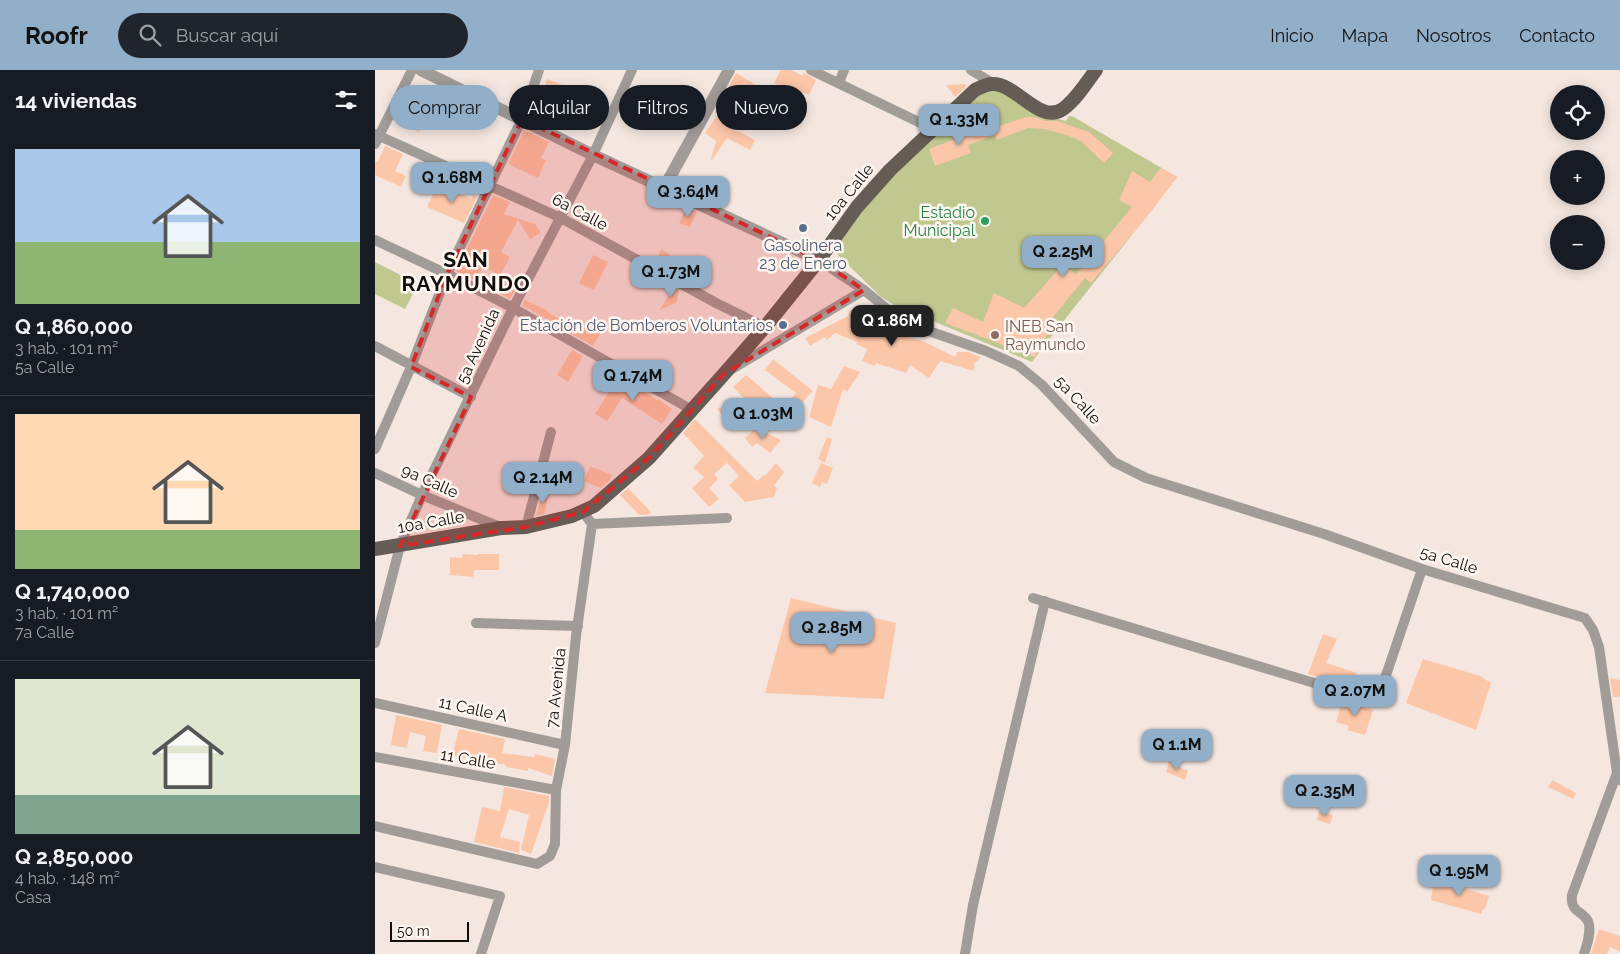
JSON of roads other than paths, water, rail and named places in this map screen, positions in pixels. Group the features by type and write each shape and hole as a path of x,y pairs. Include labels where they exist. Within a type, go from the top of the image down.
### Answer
{"main road":[{"path":"994,84 1011,90 1034,107 1053,113 1069,104 1096,70"},
{"name":"10a Calle","path":"375,549 501,528 526,527 573,516 583,512 611,492 649,458 765,327 819,260 857,207 890,170 975,90 985,85 994,84"}],"street":[{"path":"376,138 412,70"},
{"name":"5a Calle","path":"421,70 436,73 509,112"},
{"path":"534,85 539,70"},
{"name":"5a Avenida","path":"375,643 400,546 422,495 513,308 593,155 633,70"},
{"path":"664,188 729,70"},
{"path":"811,70 933,129"},
{"path":"839,83 844,70"},
{"path":"971,70 994,84"},
{"path":"375,449 411,367 447,274 517,130"},
{"name":"5a Calle","path":"544,130 593,155 819,260 864,290 903,322 1019,366 1041,385 1114,462 1146,478 1324,534 1422,569 1585,618 1593,630 1599,647 1618,777"},
{"name":"6a Calle","path":"376,138 561,218 716,303 765,327"},
{"path":"375,240 513,308 692,410"},
{"path":"724,374 864,290"},
{"path":"375,346 411,367 471,397"},
{"path":"526,527 551,432"},
{"name":"9a Calle","path":"375,473 501,528"},
{"path":"583,512 592,524 727,518"},
{"name":"7a Avenida","path":"375,826 537,864 550,856 555,844 556,790 565,745 578,626 592,524"},
{"path":"1033,598 1377,702 1422,569"},
{"path":"965,954 973,905 1045,601"},
{"path":"476,623 578,626"},
{"name":"11 Calle A","path":"375,703 565,745"},
{"name":"11 Calle","path":"375,757 556,790"},
{"path":"1585,954 1589,926 1587,919 1574,909 1571,901 1572,895 1618,777"},
{"path":"375,867 501,896 481,954"}],"place":[{"name":"Estadio Municipal","path":"985,221"},
{"name":"Gasolinera 23 de Enero","path":"803,228"},
{"name":"Estación de Bomberos Voluntarios","path":"783,325"},
{"name":"INEB San Raymundo","path":"995,335"}],"district":[{"name":"SAN RAYMUNDO","path":"466,271"}]}
